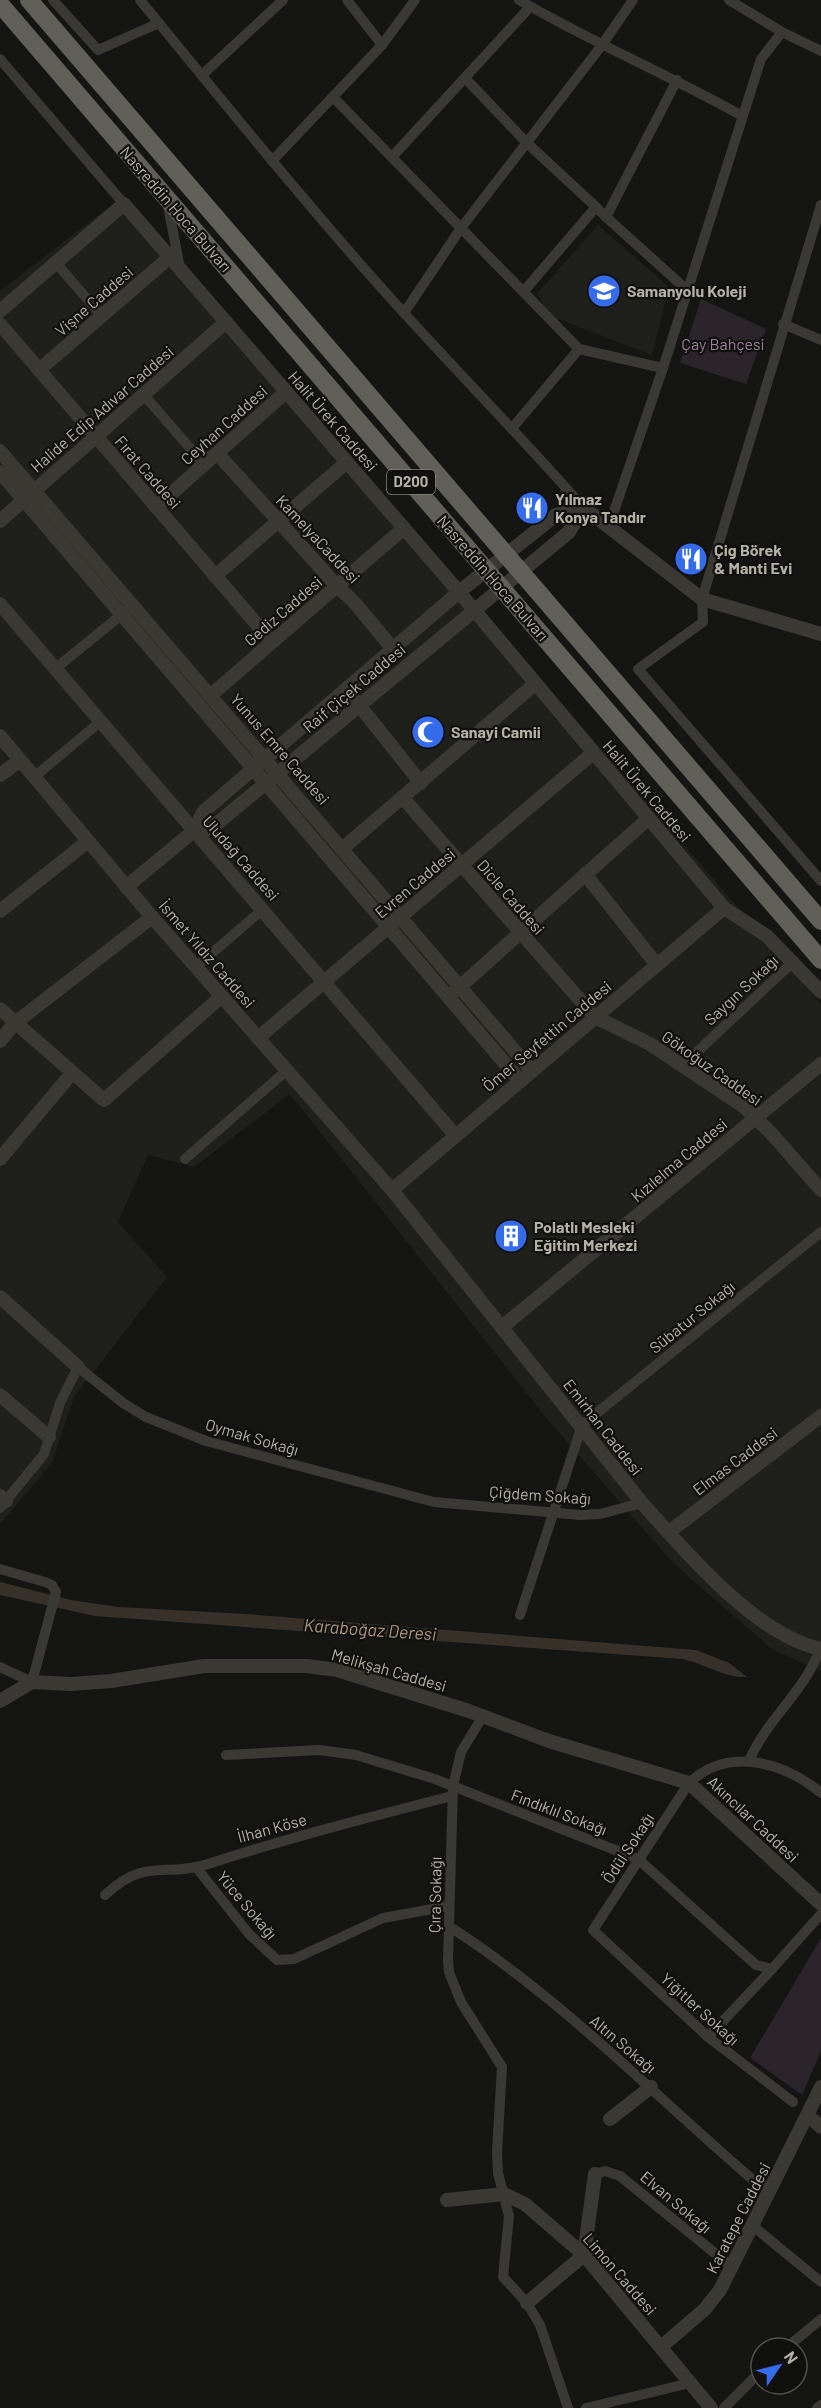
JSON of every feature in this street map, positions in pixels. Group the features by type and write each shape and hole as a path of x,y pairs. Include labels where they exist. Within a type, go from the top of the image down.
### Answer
{"highway":[{"name":"Nasreddin Hoca Bulvarı","path":"29,0 821,921"},
{"name":"Nasreddin Hoca Bulvarı","path":"0,4 821,960"}],"street":[{"path":"53,0 98,50 159,23"},
{"path":"140,0 272,161 404,313 513,427 583,507 608,529 702,599 821,634"},
{"path":"202,75 283,0"},
{"path":"347,0 382,45"},
{"path":"272,161 382,45 415,0"},
{"path":"519,0 602,45 677,80 742,116"},
{"path":"404,313 461,228 602,45 633,0"},
{"path":"729,0 782,32 821,51"},
{"path":"392,157 530,7"},
{"path":"608,529 663,368 761,58 782,32"},
{"path":"0,59 124,204 0,311"},
{"path":"465,78 527,143 687,290"},
{"path":"606,217 677,80"},
{"path":"333,97 579,349 663,368"},
{"path":"166,198 181,270"},
{"name":"Halit Ürek Caddesi","path":"124,204 459,592 724,908 767,936 794,961 821,992"},
{"path":"821,205 783,324 702,599 703,622 638,669 821,881"},
{"path":"524,291 596,207"},
{"name":"Vişne Caddesi","path":"39,370 170,257"},
{"path":"56,263 102,316"},
{"name":"Halide Edip Adıvar Caddesi","path":"0,521 226,322"},
{"name":"Fırat Caddesi","path":"0,324 272,642"},
{"path":"783,324 821,340"},
{"path":"513,427 579,349"},
{"name":"Ceyhan Caddesi","path":"156,507 286,392"},
{"path":"143,394 204,464"},
{"name":"Yunus Emre Caddesi","path":"0,451 29,495 122,614 520,1081"},
{"name":"KamelyaCaddesi","path":"217,453 354,602 393,649"},
{"path":"215,576 346,462"},
{"name":"Yunus Emre Caddesi","path":"0,472 29,495 133,605 532,1071"},
{"name":"Raif Çiçek Caddesi","path":"126,887 195,830 202,812 459,592 556,515 583,507"},
{"name":"Raif Çiçek Caddesi","path":"195,830 206,830 214,826 521,572 568,532 583,507"},
{"name":"Gediz Caddesi","path":"211,695 404,528"},
{"name":"Uludağ Caddesi","path":"0,604 455,1135"},
{"path":"56,668 133,605"},
{"path":"343,848 535,684"},
{"path":"346,689 421,783"},
{"path":"33,778 100,721"},
{"name":"İsmet Yıldız Caddesi","path":"0,736 87,842 392,1190"},
{"name":"Evren Caddesi","path":"258,1038 593,753"},
{"path":"0,775 19,760"},
{"name":"Dicle Caddesi","path":"403,798 595,1017"},
{"path":"449,996 649,818"},
{"path":"0,911 87,842"},
{"path":"585,874 657,965"},
{"name":"Ömer Seyfettin Caddesi","path":"392,1190 724,908"},
{"path":"196,967 263,909"},
{"path":"0,1041 15,1023 152,917"},
{"name":"Saygın Sokağı","path":"683,1065 794,961"},
{"path":"0,1009 104,1100 222,996"},
{"name":"Gökoğuz Caddesi","path":"595,1017 631,1034 683,1065 756,1118 819,1185"},
{"name":"Kızılelma Caddesi","path":"502,1327 821,1064"},
{"path":"185,1159 286,1071"},
{"path":"0,1159 72,1073"},
{"name":"Emirhan Caddesi","path":"392,1190 642,1503 700,1567 761,1618 797,1641 821,1649"},
{"name":"Sübatur Sokağı","path":"582,1425 821,1232"},
{"path":"0,1298 78,1367 60,1403 38,1464 2,1502"},
{"name":"Oymak Sokağı","path":"78,1367 123,1403 176,1430 434,1502"},
{"path":"0,1395 49,1437"},
{"name":"Elmas Caddesi","path":"669,1532 821,1416"},
{"path":"520,1615 582,1425"},
{"name":"Çiğdem Sokağı","path":"434,1502 600,1514 642,1503"},
{"path":"0,1569 45,1582 52,1585 56,1592 52,1615 32,1682 0,1701"},
{"path":"749,1761 767,1725 809,1676 821,1649"},
{"name":"Melikşah Caddesi","path":"0,1667 32,1682 50,1684 111,1681 211,1665 307,1666 337,1670 483,1716 549,1741 689,1783"},
{"name":"Çıra Sokağı","path":"483,1716 461,1752 452,1791 448,1960 453,1985 468,2015 502,2067 496,2152 498,2174 504,2193"},
{"name":"Fındıklıl Sokağı","path":"226,1755 334,1750 638,1859 756,1965 772,1969"},
{"path":"689,1783 697,1775 719,1765 749,1761 785,1771 821,1793"},
{"name":"Ödül Sokağı","path":"593,1930 689,1783"},
{"name":"Akıncılar Caddesi","path":"689,1783 821,1904"},
{"name":"İlhan Köse","path":"105,1895 126,1878 138,1872 196,1867 452,1791"},
{"name":"Yüce Sokağı","path":"196,1867 249,1934 277,1960 294,1959 383,1918 449,1906"},
{"path":"708,2037 821,1914"},
{"name":"Altın Sokağı","path":"450,1927 500,1962 651,2087 729,2160 770,2191"},
{"name":"Yiğitler Sokağı","path":"593,1930 708,2037 793,2102"},
{"path":"610,2119 651,2087"},
{"name":"Karatepe Caddesi","path":"661,2347 713,2301 733,2268 821,2087"},
{"path":"808,2116 821,2127"},
{"name":"Elvan Sokağı","path":"595,2174 605,2171 620,2176 733,2268"},
{"path":"526,2303 584,2255 595,2174"},
{"path":"447,2200 504,2193 508,2216 503,2277 526,2303 546,2338 568,2408"},
{"name":"Limon Caddesi","path":"504,2193 525,2204 584,2255 711,2408"},
{"path":"753,2226 821,2282"},
{"path":"800,2336 821,2319"},
{"path":"586,2408 690,2383"},
{"path":"724,2408 749,2383"},
{"path":"817,2408 821,2405"}],"shaded area":[{"path":"124,195 821,1004 821,1671 773,1650 673,1563 548,1420 290,1094 194,1167 148,1155 118,1222 167,1277 74,1397 52,1463 0,1524 0,291"},
{"name":"Samanyolu Koleji","path":"598,225 669,287 652,355 550,316 537,294"}],"green space":[{"name":"Çay Bahçesi","path":"701,299 766,329 746,384 680,363"},
{"path":"821,1938 821,2051 802,2095 750,2058"}],"water":[{"name":"Karaboğaz Deresi","path":"0,1582 71,1600 118,1607 246,1614 696,1650 729,1663 747,1677 722,1673 683,1659 95,1616 0,1595"}],"place":[{"name":"Samanyolu Koleji","path":"604,291"},
{"name":"Yılmaz Konya Tandır","path":"532,508"},
{"name":"Çig Börek & Manti Evi","path":"691,559"},
{"name":"Sanayi Camii","path":"428,732"},
{"name":"Polatlı Mesleki Eğitim Merkezi","path":"511,1236"}]}
